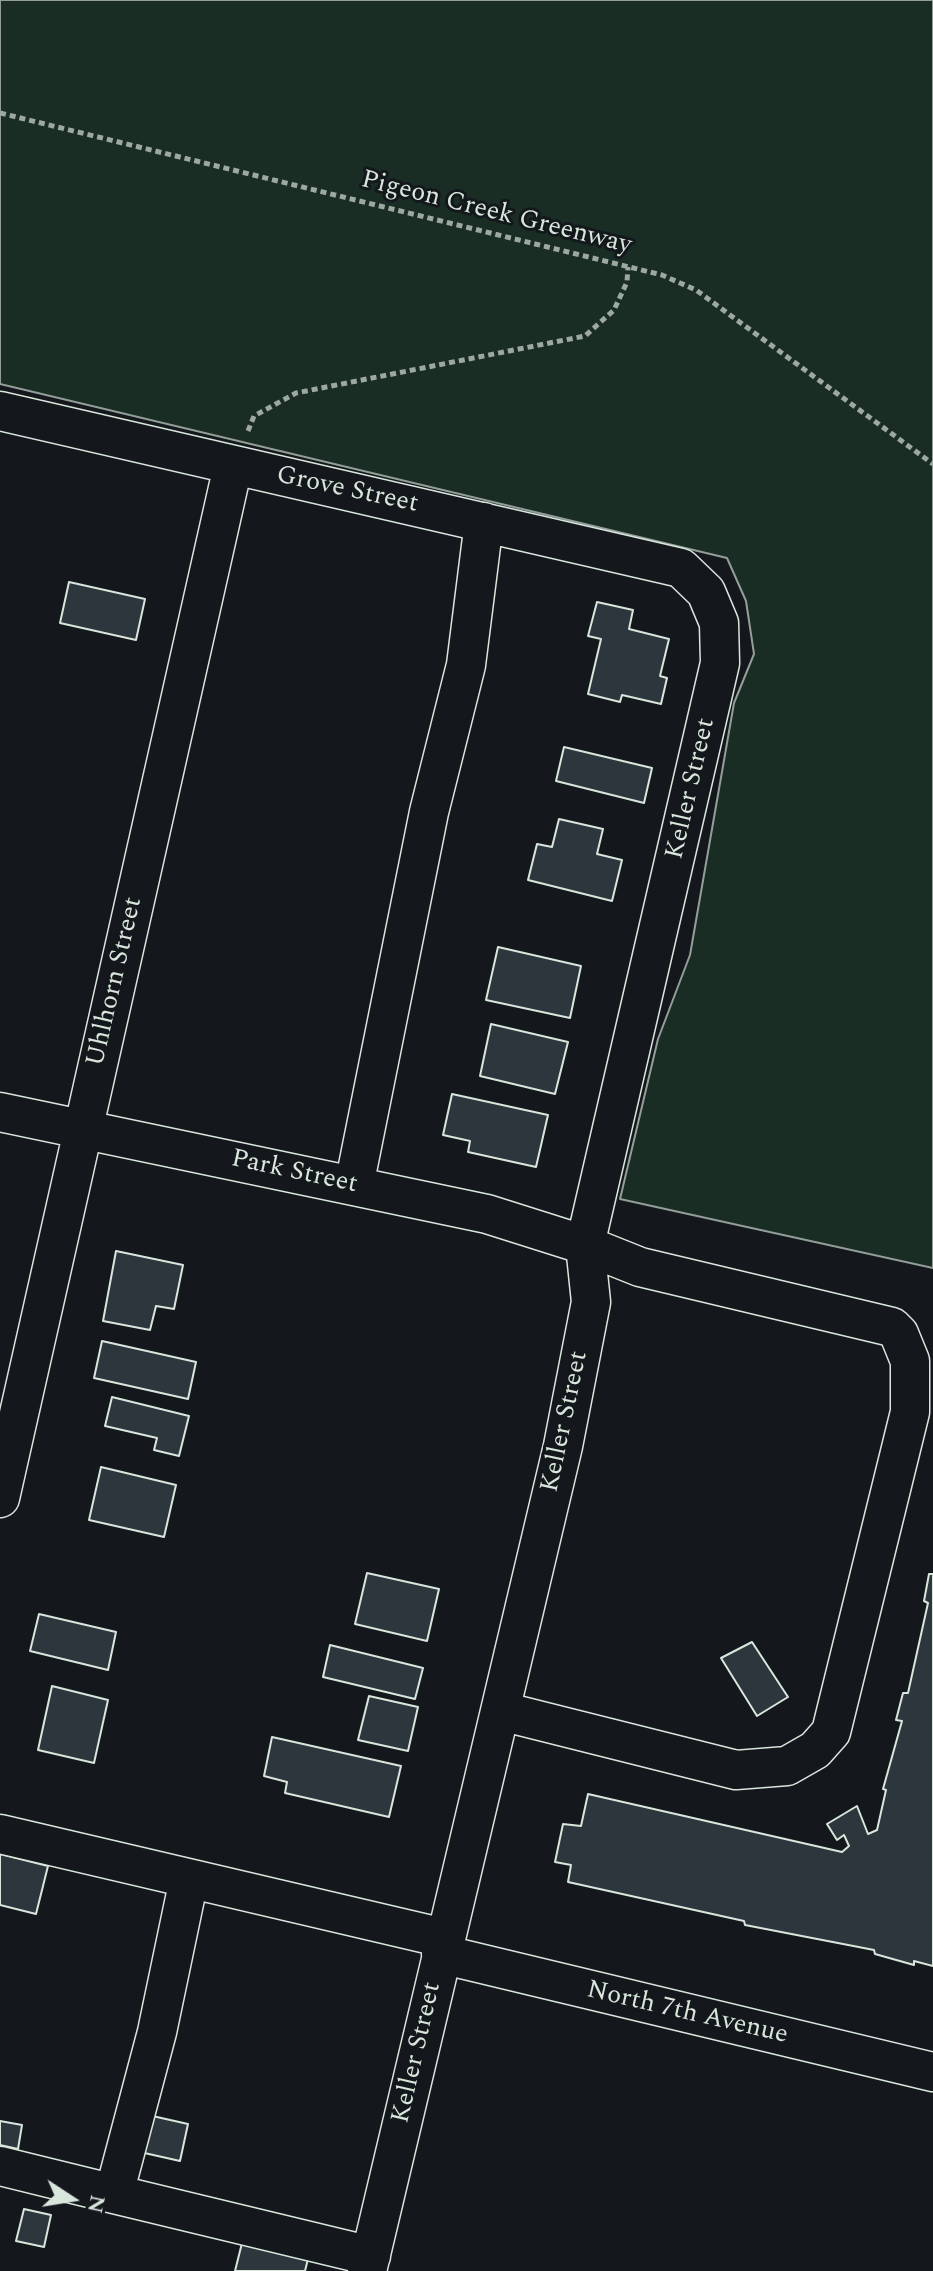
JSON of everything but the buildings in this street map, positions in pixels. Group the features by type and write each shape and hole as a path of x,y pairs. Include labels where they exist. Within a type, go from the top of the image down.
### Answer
{"street":[{"name":"Grove Street","path":"0,411 681,568 692,576"},
{"name":"Uhlhorn Street","path":"0,1498 233,466"},
{"path":"354,1186 429,812 466,665 484,522"},
{"name":"Keller Street","path":"369,2264 563,1446 591,1302 585,1245 720,663 719,623 714,606 692,576"},
{"name":"Park Street","path":"0,1112 487,1214 585,1245 640,1267 892,1327 899,1334 910,1361 910,1412 831,1732 815,1750 787,1766 736,1770 501,1711"},
{"name":"North 7th Avenue","path":"0,1834 189,1879 933,2072"},
{"path":"114,2194 157,2032 189,1879"},
{"path":"0,2166 369,2264"}],"path":[{"name":"Pigeon Creek Greenway","path":"0,113 662,275 696,290 933,464"},
{"path":"233,466 254,416 296,393 585,336 614,310 627,282 628,267"}],"green space":[{"path":"0,0 933,0 933,1268 620,1199 658,1039 690,955 734,703 754,654 746,601 727,558 0,384"}]}
